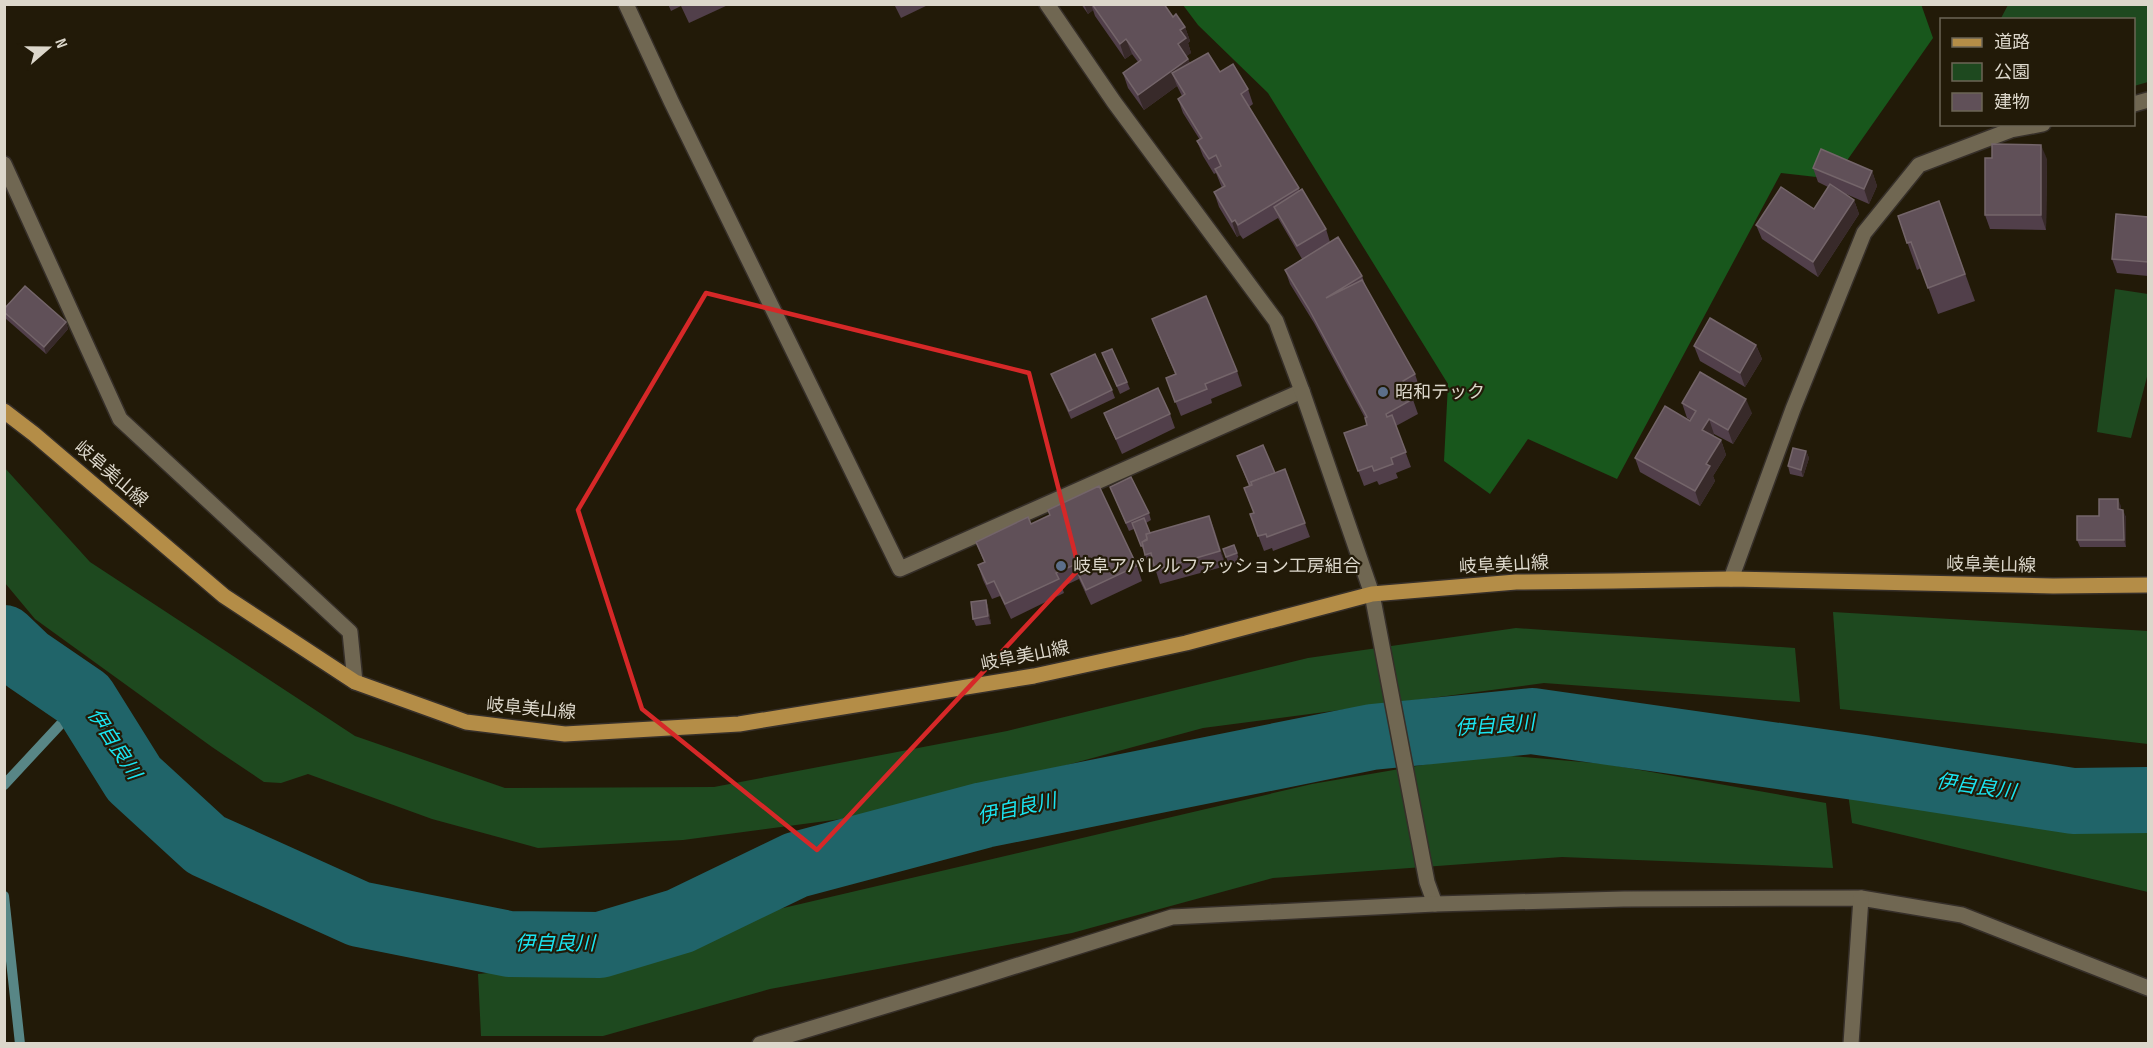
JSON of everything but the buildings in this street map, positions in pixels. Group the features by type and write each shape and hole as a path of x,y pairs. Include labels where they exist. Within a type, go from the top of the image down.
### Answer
{"main road":[{"name":"岐阜美山線","path":"4,411 224,596 355,682 466,722 564,734 739,724 1034,676 1186,643 1372,594 1516,582 1731,579 2053,586 2148,585"}],"street":[{"path":"626,4 676,112 900,568 1302,391"},
{"path":"1047,4 1114,102 1276,321 1372,594 1427,882 1435,904"},
{"path":"1731,579 1793,409 1864,233 1919,165 2011,130 2032,126"},
{"path":"4,164 120,419 350,632 355,682"},
{"path":"1851,1044 1861,898"},
{"path":"760,1044 963,983 1172,916 1435,904 1624,899 1861,898 1962,915 2148,988"}],"highlighted area":[{"path":"706,293 1029,373 1079,569 817,850 642,709 578,510"}],"green space":[{"path":"1921,4 1933,38 1834,179 1781,173 1617,479 1528,439 1490,494 1444,461 1448,384 1268,93 1198,25 1183,5"},
{"path":"2008,5 2148,5 2148,82 2135,86 2135,18 2001,18"},
{"path":"2115,289 2148,294 2148,373 2131,438 2097,432"},
{"path":"4,467 90,562 355,736 505,788 714,787 1007,731 1308,658 1516,628 1795,648 1800,702 1544,683 1203,728 894,812 683,840 538,848 432,819 308,774 281,783 264,782 212,747 35,619 5,583"},
{"path":"1833,612 2148,631 2148,744 1840,709"},
{"path":"1487,754 1606,764 1826,803 1833,868 1562,857 1273,878 1072,933 770,989 603,1036 481,1036 478,974 615,961 754,915 1312,784"},
{"path":"1848,793 2148,826 2148,892 1852,823"}],"waterway":[{"name":"伊自良川","path":"4,638 27,660 84,699 134,779 206,845 359,914 509,944 600,945 680,921 796,865 984,815 1372,737 1532,721 1863,768 2073,801 2148,800"},
{"path":"4,785 84,699"},
{"path":"4,896 20,1044"}],"place":[{"name":"昭和テック","path":"1383,392"},
{"name":"岐阜アパレルファッション工房組合","path":"1061,566"}]}
